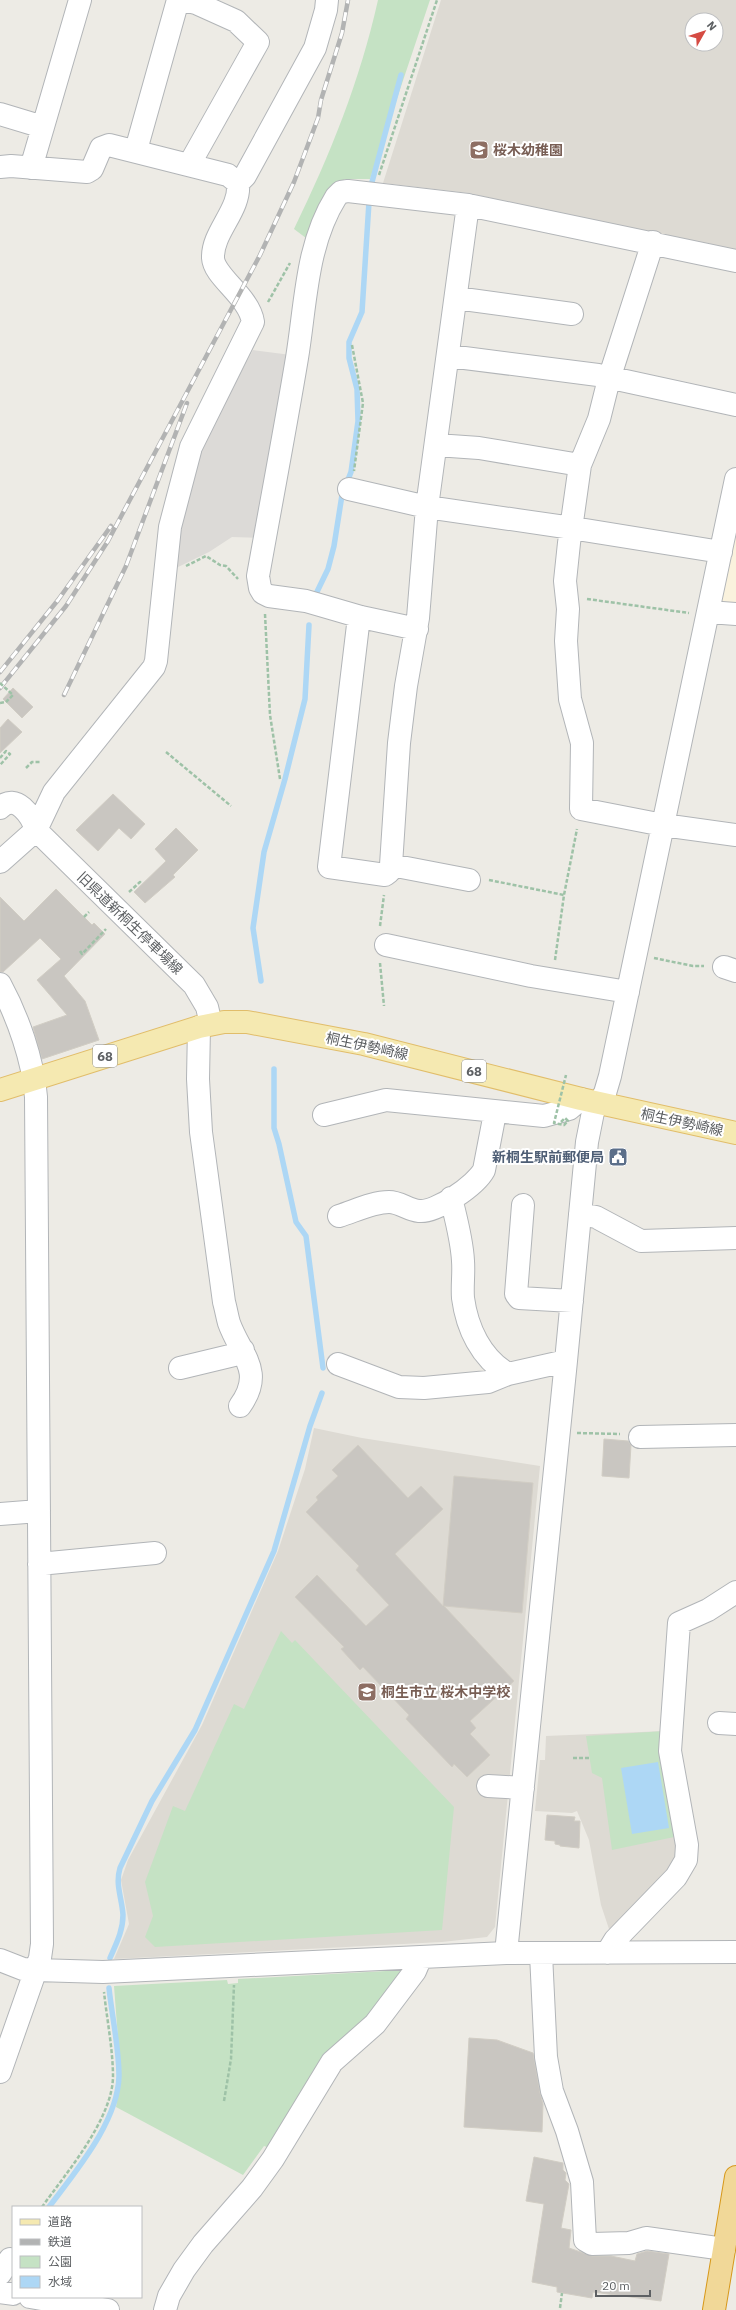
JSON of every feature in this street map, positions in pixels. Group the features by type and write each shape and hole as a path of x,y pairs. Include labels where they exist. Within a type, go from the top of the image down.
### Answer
{"highway":[{"path":"714,2310 736,2177"}],"main road":[{"name":"桐生伊勢崎線","path":"0,1090 205,1026 224,1022 247,1022 364,1044 590,1101 736,1133"}],"street":[{"path":"31,168 80,0"},
{"path":"0,862 36,830 54,792 154,667 156,661 170,527 191,447 253,322 249,307 217,269 213,258 214,248 237,196 238,183 245,176 315,48 326,10 327,0"},
{"path":"136,150 188,1 236,21 258,42 189,165"},
{"path":"0,114 44,127"},
{"path":"0,167 87,172 92,169 101,148 109,144 228,175 238,183"},
{"path":"417,628 360,617 306,601 269,596 263,593 260,588 258,576 314,245 336,197 341,192 348,190 468,205 617,237 653,242 736,261"},
{"path":"360,617 329,867 385,875 391,865 399,743 406,686 417,628 427,507 449,356 468,205"},
{"path":"653,242 609,379 599,419 580,465 565,581 568,609 566,641 569,668 567,673 570,699 582,743 580,809 662,825 736,835"},
{"path":"456,298 572,314"},
{"path":"449,356 598,376 736,405"},
{"path":"436,444 479,448 580,465"},
{"path":"324,1115 386,1100 495,1113 544,1116 590,1101 607,1088 662,825 702,613 721,552 736,479"},
{"path":"350,489 427,507 721,552"},
{"path":"702,613 736,614"},
{"name":"旧県道新桐生停車場線","path":"0,808 7,803 14,802 24,809 33,818 36,830 194,984 207,1007 198,1079 204,1155 224,1302 229,1323 243,1350 252,1374 248,1394 240,1406"},
{"path":"391,865 469,880"},
{"path":"386,945 552,980 628,992"},
{"path":"0,984 10,1004 35,1079 42,1944 36,1970 0,2072"},
{"path":"506,1953 590,1123 590,1101"},
{"path":"339,1216 375,1204 389,1202 418,1211 434,1209 480,1179 484,1170 495,1113"},
{"path":"451,1198 463,1261 463,1298 472,1334 478,1345 490,1360 508,1374"},
{"path":"523,1205 516,1294 519,1298 572,1301"},
{"path":"580,1214 596,1217 641,1241 736,1238"},
{"path":"180,1368 234,1355 243,1350"},
{"path":"338,1364 399,1387 424,1388 488,1382 508,1374 566,1361"},
{"path":"640,1437 736,1435"},
{"path":"0,1514 39,1511"},
{"path":"39,1564 155,1553"},
{"path":"607,1954 615,1940 676,1877 686,1860 687,1845 670,1751 679,1623 708,1610 736,1592"},
{"path":"488,1786 523,1788"},
{"path":"0,1960 23,1969 103,1972 506,1953 607,1954 736,1952"},
{"path":"541,1954 546,2057 552,2091 568,2131 582,2182 585,2240 592,2244 629,2243 646,2238 724,2249"},
{"path":"165,2310 169,2296 184,2270 204,2244 252,2188 273,2159 332,2062 375,2024 415,1971 421,1957"},
{"path":"0,2292 12,2294"},
{"path":"36,2298 108,2310"}],"path":[{"path":"374,193 437,0"},
{"path":"264,308 293,261"},
{"path":"350,489 364,403 352,345"},
{"path":"209,557 220,565 226,566 243,583 258,576"},
{"path":"269,596 266,601 264,625 270,715 280,779"},
{"path":"581,599 702,613"},
{"path":"0,683 14,695 6,702 0,704"},
{"path":"0,758 6,751 10,754 0,765"},
{"path":"166,752 231,806"},
{"path":"26,768 32,762 42,762"},
{"path":"552,980 564,895 580,809"},
{"path":"469,880 478,878 564,895"},
{"path":"129,892 140,882 142,884"},
{"path":"84,917 89,912"},
{"path":"80,951 82,954 106,929"},
{"path":"636,955 693,966 730,969"},
{"path":"561,1122 564,1118 568,1121 564,1125 554,1123 566,1075"},
{"path":"559,1432 640,1437"},
{"path":"573,1758 590,1758"},
{"path":"43,2206 82,2152 109,2103 113,2078 103,1972"},
{"path":"224,2101 230,2059 234,1982"},
{"path":"560,2308 562,2293"}],"shaded area":[{"path":"441,0 736,0 736,253 631,231 469,193 383,183"},
{"path":"253,350 291,355 260,538 232,537 209,552 176,568 180,527 199,450"},
{"path":"736,526 736,608 723,607 719,599"},
{"name":"桐生市立 桜木中学校","path":"314,1428 362,1438 540,1466 495,1927 487,1937 442,1942 114,1959 129,1924 121,1880 128,1860 202,1725 278,1551 305,1469"},
{"path":"665,1731 683,1857 612,1938 601,1905 589,1840 577,1811 572,1813 535,1811 540,1760 545,1760 546,1736"}],"green space":[{"path":"378,0 430,0 370,179 345,179 331,189 306,238 294,229 320,173 343,117 371,30"},
{"path":"281,1631 292,1643 295,1640 454,1807 442,1930 155,1947 145,1937 153,1916 145,1882 173,1806 185,1811 234,1704 244,1709"},
{"path":"665,1731 679,1836 612,1850 602,1778 592,1773 586,1736"},
{"path":"404,1970 405,1974 303,2095 267,2147 264,2146 243,2175 116,2107 121,2077 114,1986 227,1980 228,1984 238,1983 238,1979"}],"water":[{"path":"658,1762 669,1828 632,1834 621,1768"}],"building":[{"path":"13,688 33,707 22,718 3,699"},
{"path":"8,719 22,732 0,753 0,728"},
{"path":"113,794 145,824 131,839 119,828 98,851 76,830"},
{"path":"176,828 198,850 173,875 175,877 145,903 134,892 166,861 155,849"},
{"path":"56,889 92,925 94,923 105,934 64,976 85,1001 99,1040 42,1059 33,1027 67,1015 37,980 61,959 40,938 3,972 0,972 0,897 24,921"},
{"path":"604,1439 628,1441 631,1445 629,1478 602,1476"},
{"path":"358,1445 408,1498 421,1486 443,1509 395,1554 443,1606 454,1476 533,1483 522,1613 444,1606 514,1681 470,1721 476,1728 470,1734 490,1755 467,1777 454,1764 452,1767 406,1719 409,1715 363,1667 360,1670 341,1649 344,1647 295,1597 317,1575 366,1626 389,1605 356,1570 359,1566 306,1512 318,1500 316,1497 338,1476 332,1470"},
{"path":"547,1815 575,1817 574,1821 580,1821 579,1848 560,1846 555,1844 555,1841 545,1840"},
{"path":"469,2038 497,2040 533,2053 543,2104 542,2132 464,2127"},
{"path":"534,2157 563,2163 563,2170 566,2173 565,2180 569,2184 561,2228 571,2230 569,2248 592,2256 611,2256 635,2261 637,2254 647,2251 669,2254 661,2301 593,2292 592,2298 557,2292 557,2287 532,2282 544,2204 526,2201"}],"waterway":[{"path":"372,182 401,75"},
{"path":"314,598 328,569 334,546 342,495 351,472 358,421 357,389 349,358 349,342 362,312 369,202"},
{"path":"261,981 253,928 264,852 285,779 305,699 309,625"},
{"path":"274,1069 274,1128 279,1144 296,1222 306,1236 323,1368"},
{"path":"110,1958 119,1937 123,1921 118,1886 120,1868 152,1801 195,1730 274,1551 310,1426 322,1393"},
{"path":"50,2206 93,2146 111,2111 117,2093 119,2065 109,1988"}],"railway":[{"path":"0,688 66,606 108,541 260,255 294,182 318,118 321,100 342,33 348,0"},
{"path":"64,695 126,566 187,403"},
{"path":"0,672 58,600 111,526"}],"place":[{"name":"桜木幼稚園","path":"479,150"},
{"name":"新桐生駅前郵便局","path":"618,1157"},
{"name":"桐生市立 桜木中学校","path":"367,1692"}]}
